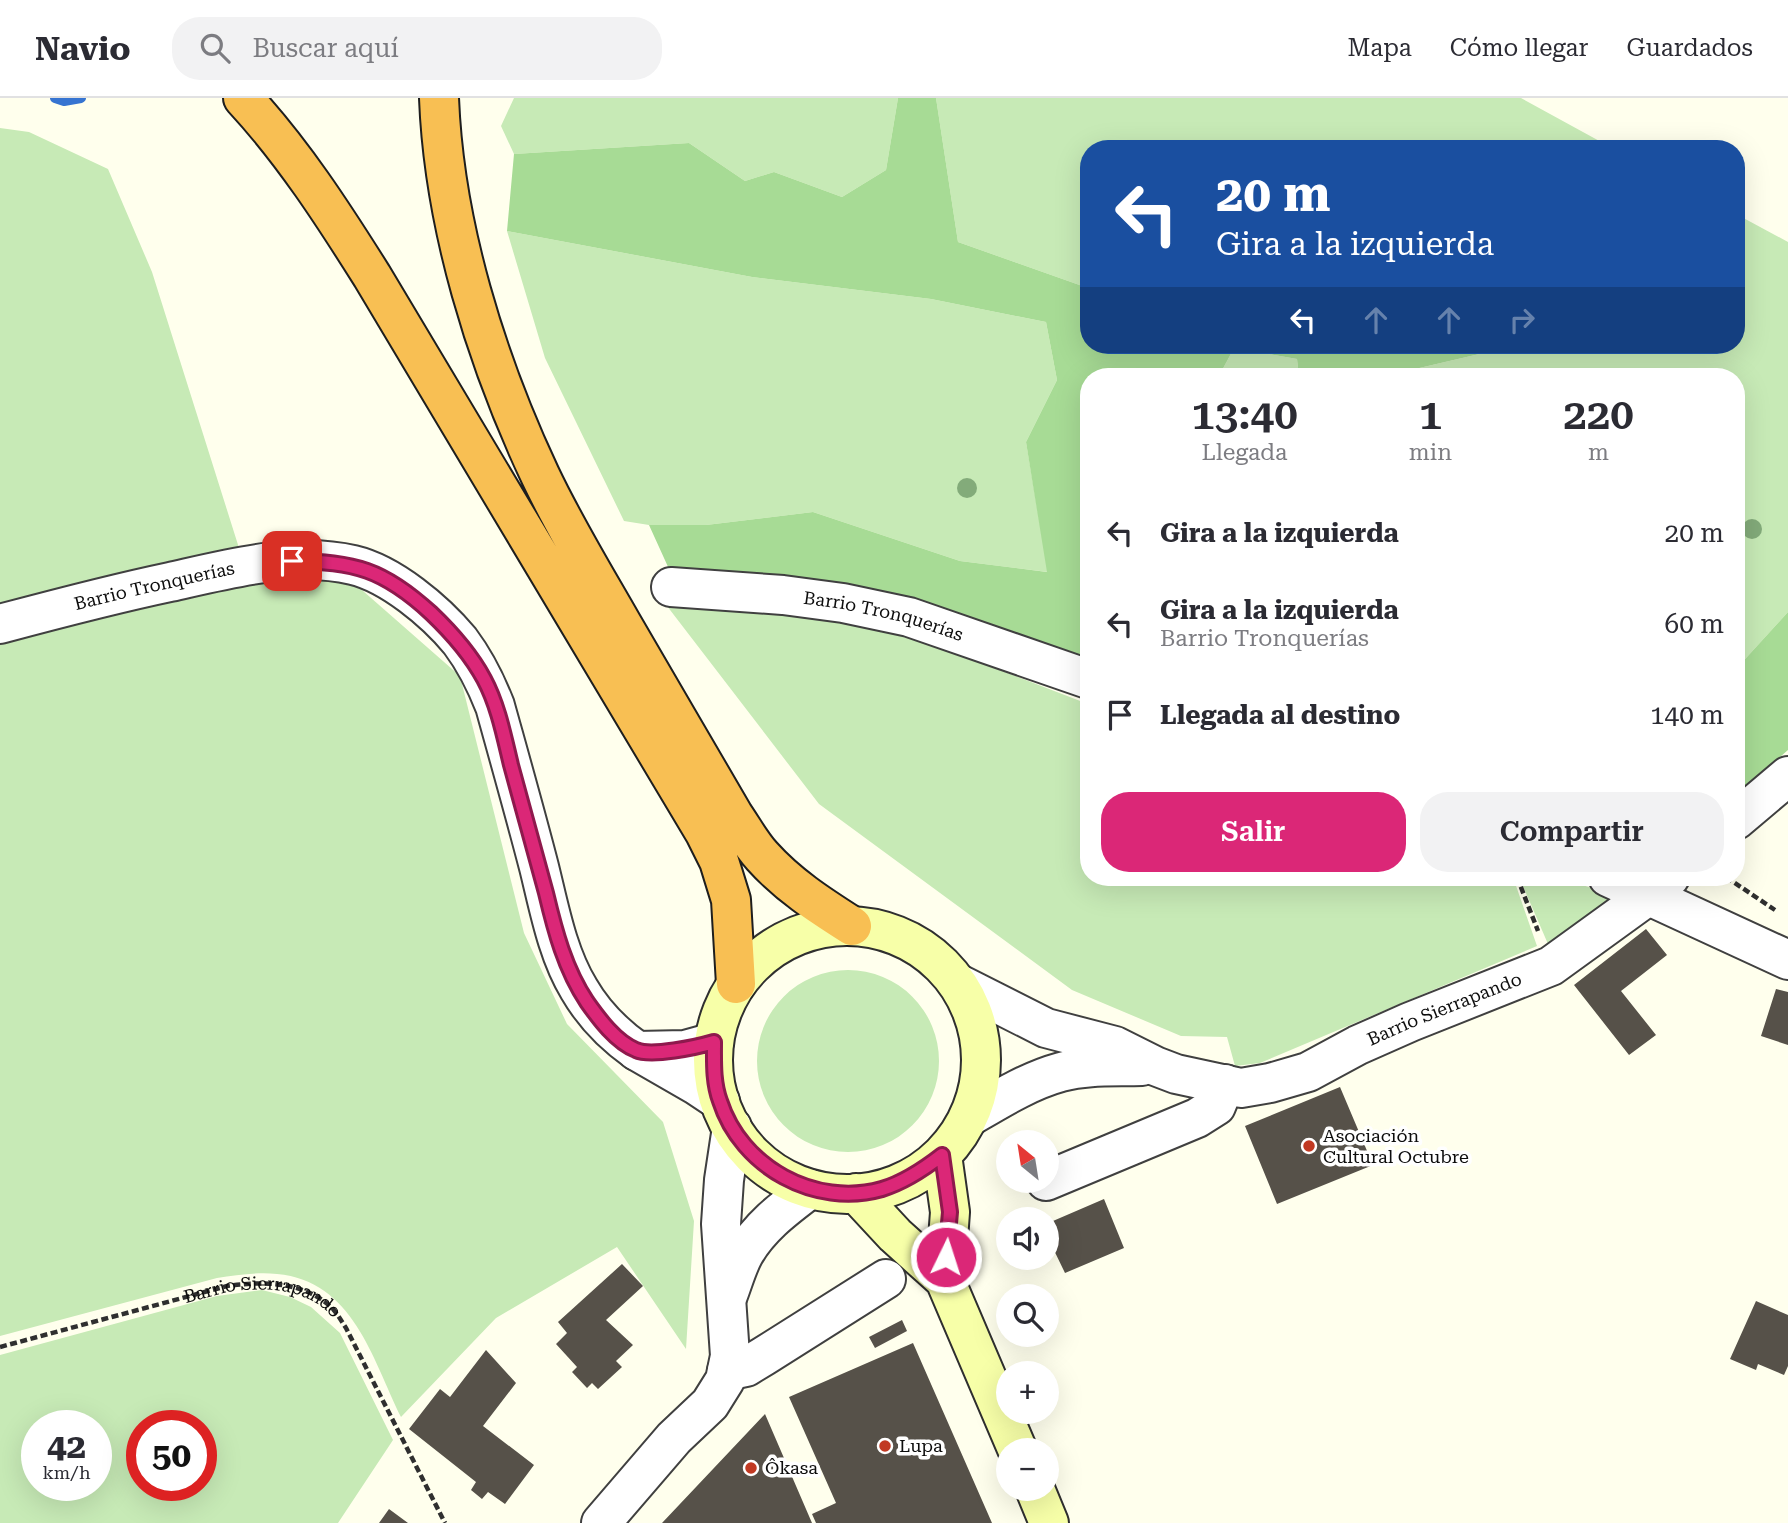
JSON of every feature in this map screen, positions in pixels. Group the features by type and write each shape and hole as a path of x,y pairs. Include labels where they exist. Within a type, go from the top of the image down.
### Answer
{"highway":[{"path":"243,98 321,197 366,265 705,833 719,861 748,972"},
{"path":"439,98 447,183 460,245 507,400 540,475 569,533 734,816 761,855 780,874 804,896 852,926"},
{"path":"734,816 748,871 748,972"}],"main road":[{"path":"852,926 901,936 923,948 943,965 959,984 972,1009 981,1049 978,1090 969,1117 942,1155 903,1181 881,1189 833,1193 810,1189 786,1179 746,1148 726,1114 714,1074 714,1042 722,1012 748,972 787,940 819,928 852,926"},
{"path":"942,1155 950,1212 945,1280"},
{"path":"856,1193 895,1235 945,1280 1012,1438"},
{"path":"1040,1501 1049,1523"}],"street":[{"name":"Barrio Tronquerías","path":"0,624 134,590 251,565 292,561 331,562 354,565 395,583 459,640 485,681 495,706 553,921 578,988 615,1035 696,1085 726,1114"},
{"name":"Barrio Tronquerías","path":"671,587 783,595 843,603 909,617 1080,677"},
{"path":"1745,812 1788,776"},
{"path":"1660,886 1788,960"},
{"name":"Barrio Sierrapando","path":"1155,1066 1176,1074 1241,1088 1308,1072 1358,1045 1410,1022 1551,966 1660,886"},
{"path":"959,984 1046,1028 1115,1046 1155,1066"},
{"path":"637,1051 685,1050 714,1042"},
{"path":"969,1117 1020,1088 1062,1072 1095,1067 1155,1066"},
{"path":"1059,1176 1197,1118 1216,1106 1225,1084"},
{"path":"601,1523 674,1438 710,1404 725,1380 730,1356 721,1224 726,1114"},
{"path":"727,1297 743,1255 755,1238 771,1218 810,1189"},
{"path":"727,1371 746,1367 886,1279"}],"path":[{"path":"1520,886 1551,966"},
{"path":"1739,886 1779,913"},
{"name":"Barrio Sierrapando","path":"0,1347 227,1286 271,1282 296,1289 333,1309 346,1328 445,1523"}],"green space":[{"path":"514,98 898,98 886,170 842,197 774,172 745,181 689,143 514,154 501,126"},
{"path":"898,98 936,98 958,242 1080,285 1080,354 1231,354 1223,368 1080,368 1080,666 669,569 649,525 706,525 813,512 960,561 1047,572 1026,442 1057,380 1046,322 931,299 752,277 507,231 514,154 689,143 745,181 774,172 842,197 886,170"},
{"path":"936,98 1521,98 1598,140 1080,140 1080,285 958,242"},
{"path":"0,128 29,132 108,169 152,272 239,548 0,610"},
{"path":"1745,219 1788,242 1788,612 1745,659 1745,368 1419,368 1479,354 1745,354"},
{"path":"507,231 752,277 931,299 1046,322 1057,380 1026,442 1048,572 960,561 813,512 706,525 649,525 624,521 545,358"},
{"path":"1231,354 1268,354 1297,359 1298,368 1223,368"},
{"path":"1268,354 1479,354 1419,368 1298,368 1297,359"},
{"path":"346,576 460,676 524,933 567,1024 663,1122 694,1221 686,1349 617,1247 496,1318 401,1417 369,1348 342,1307 324,1291 303,1280 277,1274 217,1278 0,1336 0,644 237,579"},
{"path":"667,606 765,612 893,629 1080,701 1080,886 1516,886 1537,946 1260,1063 1235,1066 1227,1037 1181,1036 1072,990 819,804"},
{"path":"1788,612 1788,750 1745,787 1745,659"},
{"path":"1523,886 1585,886 1616,896 1548,944"},
{"path":"848,970 883,977 912,997 932,1026 939,1061 932,1096 912,1125 883,1145 848,1152 813,1145 784,1125 764,1096 757,1061 764,1026 784,997 813,977"},
{"path":"262,1290 290,1297 311,1307 340,1333 393,1440 338,1523 0,1523 0,1355 217,1296"}],"building":[{"path":"1646,929 1667,955 1621,991 1656,1035 1629,1055 1574,985"},
{"path":"1776,989 1788,992 1788,1045 1761,1036"},
{"name":"Asociación Cultural Octubre","path":"1340,1087 1373,1165 1277,1204 1245,1126"},
{"path":"1104,1199 1124,1248 1065,1273 1059,1261 1059,1218"},
{"path":"622,1264 643,1286 606,1320 633,1345 616,1361 622,1367 598,1389 592,1383 587,1388 572,1372 577,1367 556,1344 567,1333 558,1322"},
{"path":"1756,1301 1788,1315 1788,1366 1784,1375 1758,1364 1756,1370 1730,1359"},
{"path":"902,1320 907,1331 875,1348 869,1337"},
{"name":"Lupa","path":"913,1343 992,1523 816,1523 812,1514 836,1503 789,1397"},
{"path":"486,1350 516,1383 483,1426 534,1465 505,1504 488,1492 482,1499 471,1490 476,1482 409,1429 440,1389 450,1397"},
{"name":"Ôkasa","path":"765,1414 812,1523 662,1523"},
{"path":"389,1509 408,1523 379,1523"}],"waterway":[{"path":"55,98 64,101 81,98"}],"place":[{"name":"Asociación Cultural Octubre","path":"1309,1146"},
{"name":"Lupa","path":"885,1446"},
{"name":"Ôkasa","path":"751,1468"}],"route":[{"path":"292,561 354,565 375,572 395,583 418,602 459,640 473,660 495,706 566,961 578,988 615,1035 637,1051 685,1050 714,1042 714,1074 720,1101 732,1128 746,1148 765,1165 786,1179 810,1189 856,1193 881,1189 903,1181 942,1155 950,1212 946,1257"}]}
